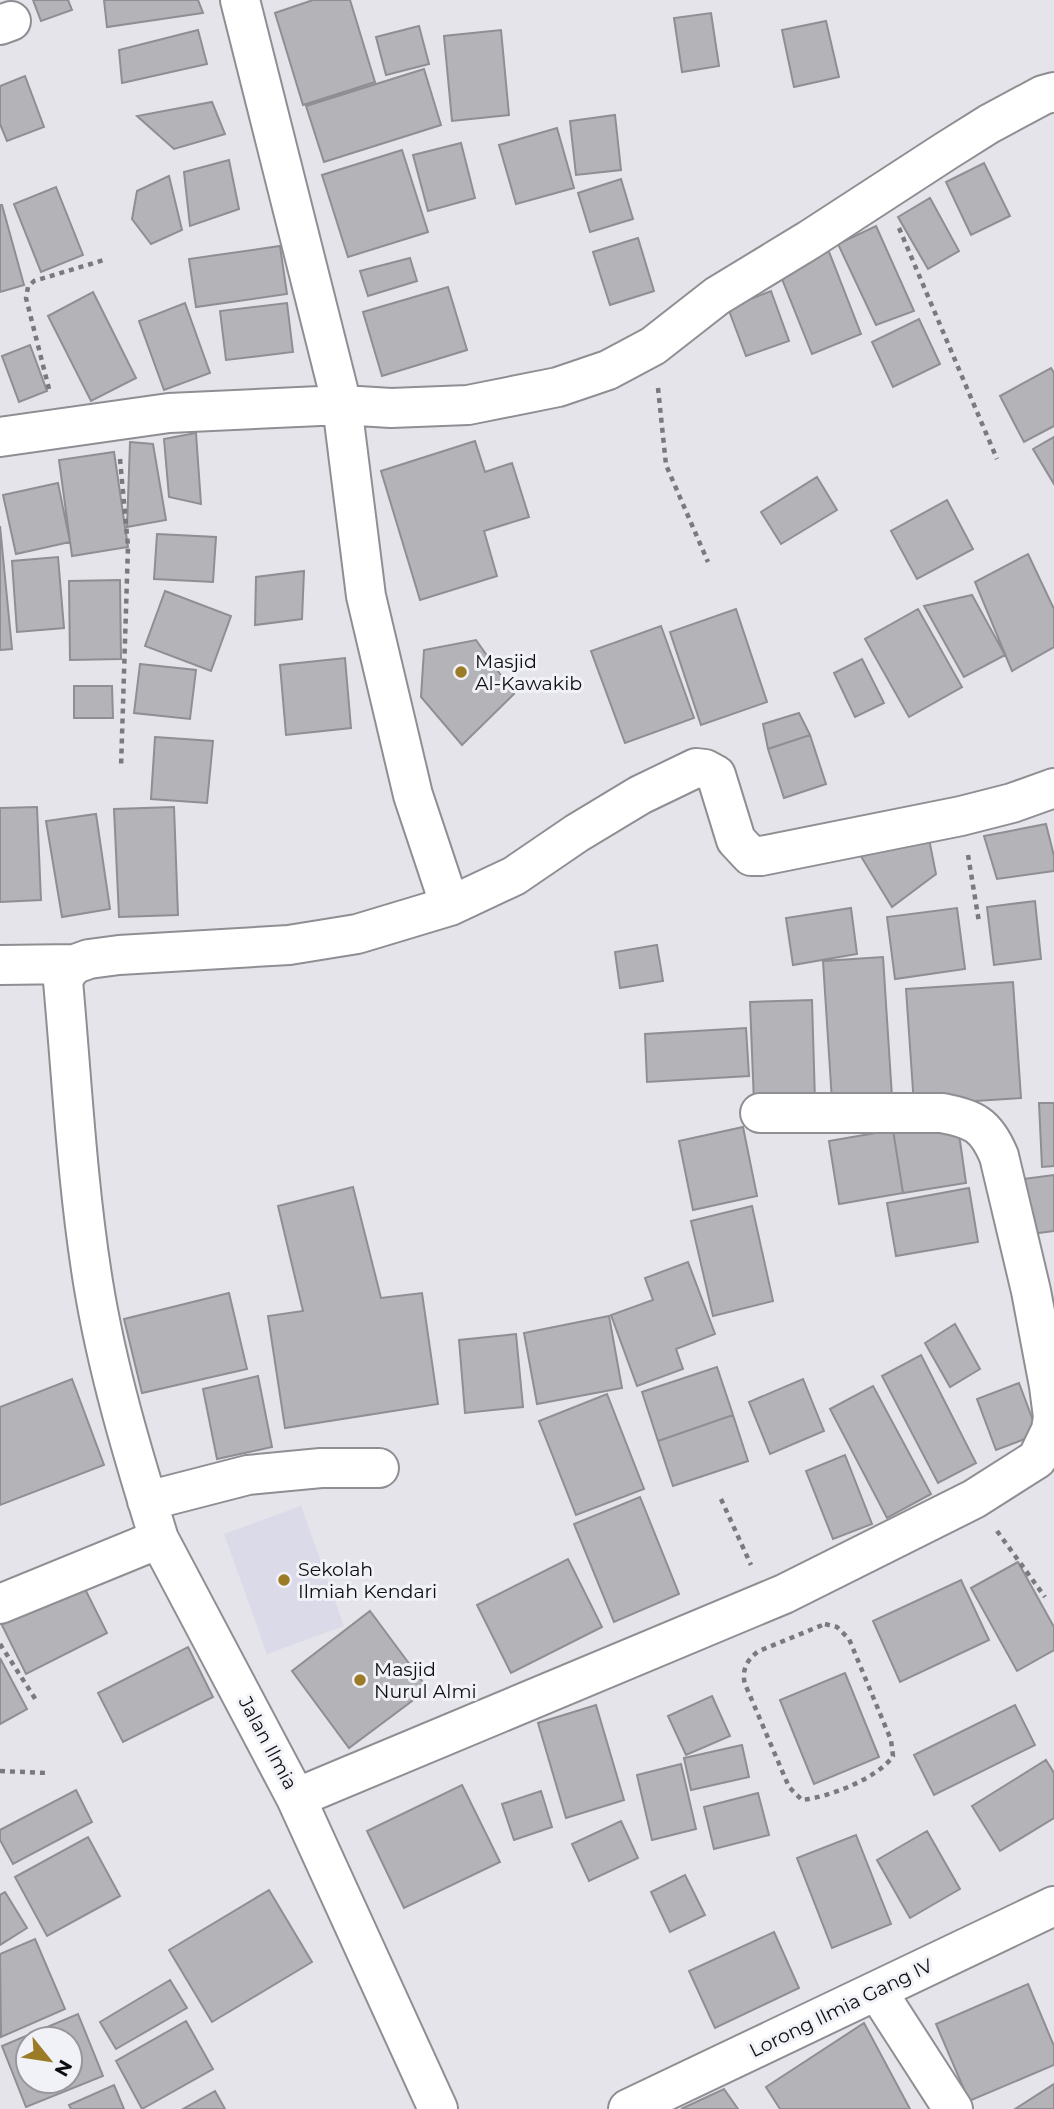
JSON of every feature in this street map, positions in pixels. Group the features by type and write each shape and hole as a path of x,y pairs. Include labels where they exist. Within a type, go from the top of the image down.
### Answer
{"street":[{"path":"240,0 342,405 366,596 413,795 450,906"},
{"path":"0,437 169,413 342,405 391,408 468,405 558,387 608,370 653,346 718,296 989,124 1043,95 1054,92"},
{"path":"0,965 75,964 119,955 289,945 357,934 450,906 514,876 640,795 696,768 716,775 736,840 751,856 772,855 961,816 1012,803 1054,788"},
{"name":"Jalan Ilmia","path":"75,964 63,981 79,1164 93,1281 107,1353 159,1539 296,1798 438,2109"},
{"path":"296,1798 808,1582 974,1499 1037,1459 1051,1430 1053,1417 1042,1284 993,1141 975,1122 942,1113 760,1113"},
{"path":"147,1500 248,1475 321,1468 379,1468"},
{"path":"0,1604 159,1539"},
{"name":"Lorong Ilmia Gang IV","path":"628,2109 1054,1906"},
{"path":"877,1991 953,2109"}],"path":[{"path":"884,192 997,459"},
{"path":"59,428 26,298 28,287 34,281 104,260"},
{"path":"653,346 666,465 708,562"},
{"path":"116,420 128,546 121,768"},
{"path":"961,816 979,922"},
{"path":"721,1499 768,1600"},
{"path":"974,1499 1045,1597"},
{"path":"825,1624 831,1624 844,1632 869,1683 893,1747 893,1756 882,1770 868,1778 802,1800 789,1787 743,1678 744,1669 753,1655 790,1638 825,1624"},
{"path":"0,1644 36,1700"},
{"path":"0,1772 48,1773"}],"shaded area":[{"name":"Sekolah Ilmiah Kendari","path":"301,1506 344,1626 267,1654 224,1534"}],"building":[{"path":"33,0 68,0 72,10 41,21"},
{"path":"104,0 198,0 203,13 107,27"},
{"path":"313,0 350,0 375,82 303,105 275,13"},
{"path":"711,13 719,66 682,72 674,18"},
{"path":"826,21 839,77 794,87 782,30"},
{"path":"419,26 429,64 386,75 376,37"},
{"path":"198,30 207,64 122,83 119,50"},
{"path":"501,30 509,115 452,121 444,36"},
{"path":"424,69 441,125 324,162 306,106"},
{"path":"25,76 44,127 7,141 0,124 0,86"},
{"path":"212,102 225,134 174,149 137,116"},
{"path":"615,115 621,170 576,175 570,121"},
{"path":"557,128 574,188 516,204 499,145"},
{"path":"461,143 475,198 428,211 413,155"},
{"path":"402,150 428,232 348,257 322,175"},
{"path":"229,160 239,209 190,226 184,172"},
{"path":"984,163 1010,216 971,235 946,182"},
{"path":"169,176 182,230 151,244 132,219 137,191"},
{"path":"621,179 633,219 590,232 578,193"},
{"path":"56,187 83,255 41,272 14,204"},
{"path":"930,198 959,251 928,269 898,217"},
{"path":"0,205 24,285 0,292"},
{"path":"876,226 914,311 876,325 838,244"},
{"path":"638,238 654,291 610,305 593,252"},
{"path":"826,244 861,334 812,354 776,264"},
{"path":"280,246 287,294 196,307 189,259"},
{"path":"410,258 417,281 368,296 360,271"},
{"path":"448,287 467,350 382,376 363,312"},
{"path":"771,291 789,341 746,356 728,308"},
{"path":"93,292 136,378 91,401 48,316"},
{"path":"185,303 210,373 164,390 139,321"},
{"path":"287,303 293,352 226,360 220,311"},
{"path":"919,319 940,364 893,387 872,342"},
{"path":"30,345 47,391 19,402 2,356"},
{"path":"1051,368 1054,373 1054,426 1024,442 1000,396"},
{"path":"196,433 201,504 169,497 164,439"},
{"path":"1054,437 1054,484 1033,449"},
{"path":"475,441 485,472 512,463 529,517 484,531 497,576 420,600 381,471"},
{"path":"130,442 153,444 166,520 127,527"},
{"path":"114,452 128,547 72,556 59,460"},
{"path":"817,477 837,510 781,544 761,512"},
{"path":"58,483 70,542 16,554 3,495"},
{"path":"947,500 973,549 917,579 891,531"},
{"path":"0,526 12,649 0,650"},
{"path":"157,534 216,537 213,582 154,579"},
{"path":"1028,554 1054,609 1054,647 1012,671 975,582"},
{"path":"58,557 64,628 17,632 12,561"},
{"path":"304,571 302,619 255,625 256,577"},
{"path":"120,580 121,659 70,660 69,581"},
{"path":"165,591 231,616 211,671 145,646"},
{"path":"972,595 1005,655 964,677 924,606"},
{"path":"736,609 767,702 701,725 670,632"},
{"path":"918,609 962,687 909,717 865,639"},
{"path":"661,626 694,718 625,743 591,651"},
{"name":"Masjid Al-Kawakib","path":"476,640 514,694 462,745 421,697 424,650"},
{"path":"345,658 351,728 286,735 280,665"},
{"path":"862,659 884,703 855,717 834,673"},
{"path":"140,664 196,670 190,719 134,713"},
{"path":"74,686 112,686 113,718 74,718"},
{"path":"799,713 810,735 768,749 763,724"},
{"path":"810,735 826,784 784,798 768,749"},
{"path":"155,737 213,741 207,803 151,799"},
{"path":"37,807 41,900 0,902 0,808"},
{"path":"174,807 178,915 119,917 114,809"},
{"path":"96,814 110,909 62,917 46,821"},
{"path":"1046,824 1054,856 1054,871 997,879 984,836"},
{"path":"927,829 936,874 892,907 854,845"},
{"path":"1035,901 1041,959 994,965 987,907"},
{"path":"851,908 857,954 793,965 786,918"},
{"path":"957,908 965,969 895,979 887,917"},
{"path":"657,945 663,981 620,988 615,952"},
{"path":"883,957 892,1097 832,1101 823,961"},
{"path":"1013,982 1021,1098 914,1105 906,989"},
{"path":"812,1000 815,1101 754,1103 750,1002"},
{"path":"746,1028 749,1076 647,1082 645,1034"},
{"path":"1039,1103 1054,1103 1054,1166 1042,1167"},
{"path":"957,1120 966,1183 903,1193 893,1130"},
{"path":"743,1127 757,1196 693,1210 679,1141"},
{"path":"893,1130 903,1193 839,1204 829,1141"},
{"path":"1054,1175 1054,1231 1024,1235 1016,1180"},
{"path":"353,1187 381,1298 422,1293 438,1404 285,1428 268,1316 303,1311 278,1206"},
{"path":"969,1188 978,1242 896,1256 887,1203"},
{"path":"752,1206 773,1301 713,1316 691,1221"},
{"path":"688,1262 715,1334 676,1349 683,1369 637,1386 611,1315 653,1300 645,1278"},
{"path":"229,1293 247,1369 142,1393 124,1319"},
{"path":"609,1316 622,1388 537,1404 524,1333"},
{"path":"955,1324 980,1369 950,1387 925,1343"},
{"path":"516,1334 523,1407 465,1413 459,1340"},
{"path":"921,1355 976,1463 938,1483 882,1376"},
{"path":"717,1367 733,1415 658,1441 642,1392"},
{"path":"258,1376 272,1447 217,1459 203,1389"},
{"path":"72,1379 104,1465 0,1505 0,1407"},
{"path":"803,1379 824,1431 770,1454 749,1402"},
{"path":"1019,1383 1038,1434 996,1450 977,1399"},
{"path":"873,1386 931,1494 887,1518 830,1409"},
{"path":"607,1394 644,1489 576,1515 539,1421"},
{"path":"733,1415 748,1461 673,1486 658,1441"},
{"path":"845,1455 872,1524 833,1539 806,1471"},
{"path":"640,1497 679,1594 614,1622 574,1524"},
{"path":"568,1559 602,1627 511,1673 477,1605"},
{"path":"1018,1562 1054,1627 1054,1650 1017,1671 971,1588"},
{"path":"80,1579 107,1633 26,1674 0,1621"},
{"path":"961,1580 989,1640 900,1682 873,1621"},
{"name":"Masjid Nurul Almi","path":"370,1611 428,1689 349,1748 292,1671"},
{"path":"188,1647 213,1697 123,1742 98,1693"},
{"path":"0,1658 27,1709 0,1724"},
{"path":"845,1673 879,1757 814,1784 780,1700"},
{"path":"712,1696 730,1736 686,1755 668,1716"},
{"path":"596,1705 624,1800 566,1818 538,1723"},
{"path":"1015,1705 1035,1745 934,1795 914,1755"},
{"path":"742,1745 749,1777 691,1790 684,1758"},
{"path":"1046,1760 1054,1773 1054,1818 1000,1851 972,1806"},
{"path":"681,1764 696,1829 652,1840 637,1775"},
{"path":"462,1785 500,1862 404,1908 367,1831"},
{"path":"76,1790 92,1822 13,1864 0,1840 0,1830"},
{"path":"541,1791 552,1827 514,1840 502,1804"},
{"path":"758,1793 769,1835 714,1849 704,1807"},
{"path":"621,1821 638,1858 589,1881 572,1844"},
{"path":"927,1831 960,1889 910,1918 877,1860"},
{"path":"856,1835 891,1924 832,1948 797,1858"},
{"path":"88,1837 120,1896 47,1936 15,1877"},
{"path":"685,1875 705,1915 670,1932 651,1892"},
{"path":"269,1890 312,1962 212,2022 169,1950"},
{"path":"5,1892 27,1928 0,1945 0,1895"},
{"path":"774,1932 799,1988 715,2028 689,1971"},
{"path":"35,1939 65,2009 28,2025 14,2025 14,2031 1,2037 0,1954"},
{"path":"170,1980 187,2008 116,2049 100,2022"},
{"path":"1028,1984 1054,2046 1054,2065 969,2101 936,2024"},
{"path":"78,2014 82,2025 52,2025"},
{"path":"186,2021 213,2069 142,2109 116,2061"},
{"path":"864,2023 910,2109 780,2109 766,2087"},
{"path":"84,2029 103,2076 84,2084"},
{"path":"14,2041 14,2076 2,2046"},
{"path":"1054,2084 1054,2109 1015,2109"},
{"path":"114,2085 124,2109 71,2109 69,2105"},
{"path":"724,2089 738,2109 681,2109"},
{"path":"215,2091 225,2109 183,2109"},
{"path":"21,2095 56,2095 26,2107"}],"place":[{"name":"Masjid Al-Kawakib","path":"461,672"},
{"name":"Sekolah Ilmiah Kendari","path":"284,1580"},
{"name":"Masjid Nurul Almi","path":"360,1680"}]}
